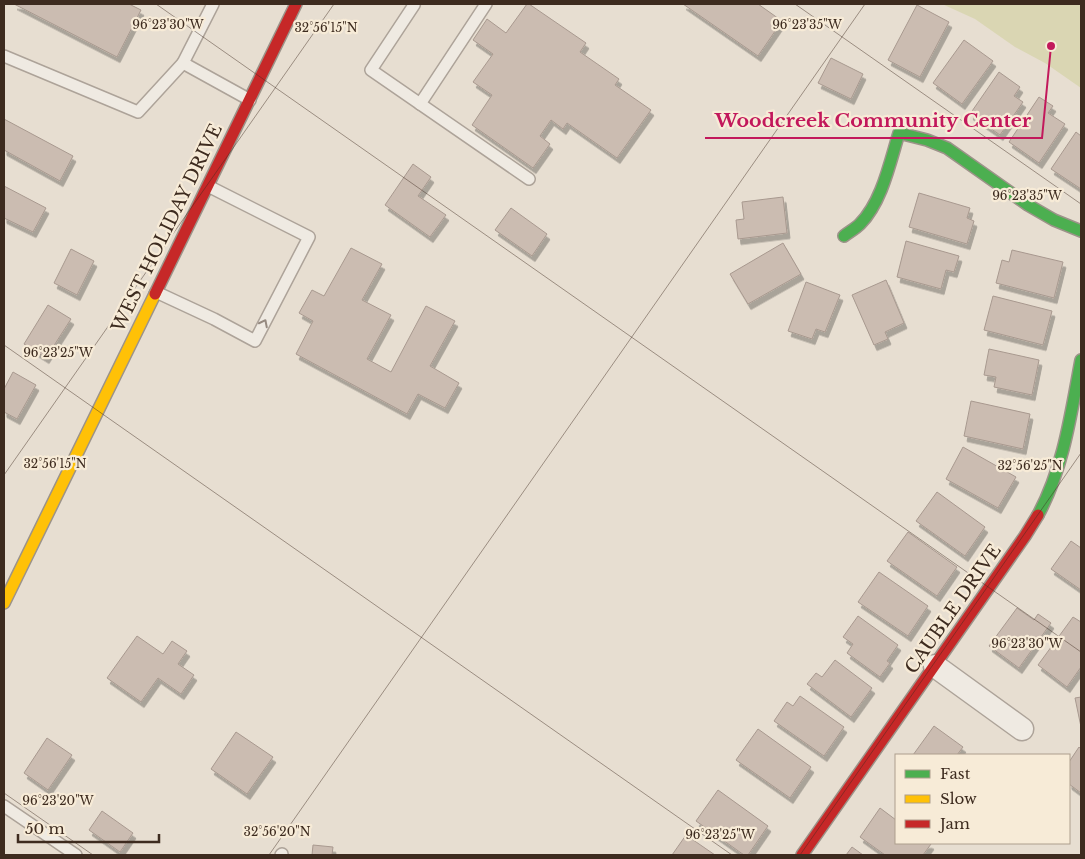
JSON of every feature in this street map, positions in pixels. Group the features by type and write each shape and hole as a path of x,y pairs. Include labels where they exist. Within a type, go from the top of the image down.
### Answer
{"street":[{"name":"WEST HOLIDAY DRIVE","path":"4,603 296,4"},
{"path":"844,236 860,223 871,210 879,196 898,133 936,143 955,153 1040,213 1081,231"},
{"name":"CAUBLE DRIVE","path":"802,855 1039,514 1057,470 1081,360"},
{"path":"935,666 1022,729"}],"lane":[{"path":"4,56 138,112 183,64 213,4"},
{"path":"414,4 371,70 529,179"},
{"path":"420,104 486,4"},
{"path":"183,64 250,100"},
{"path":"156,292 255,340 309,237 208,186"},
{"path":"4,806 76,855"}],"shaded area":[{"path":"942,4 1081,4 1081,88 1045,63 1015,47 975,19"}],"building":[{"path":"14,4 129,4 141,10 117,57"},
{"path":"527,4 586,43 580,52 619,79 615,85 651,110 617,158 567,123 563,129 551,120 540,136 550,144 533,168 472,125 492,95 473,82 493,54 473,40 487,19 506,33"},
{"path":"683,4 758,4 782,21 758,56"},
{"path":"917,5 949,22 920,77 888,60"},
{"path":"964,40 993,61 962,104 933,83"},
{"path":"831,58 863,74 851,99 818,83"},
{"path":"999,72 1020,87 1014,96 1023,102 1000,135 970,114"},
{"path":"1039,97 1053,106 1048,113 1065,124 1039,163 1009,142"},
{"path":"4,119 73,156 60,181 4,150"},
{"path":"1076,132 1081,136 1081,189 1051,169"},
{"path":"413,164 431,177 418,196 446,215 430,237 385,205"},
{"path":"4,186 46,208 33,232 4,218"},
{"path":"919,193 970,208 967,218 974,221 967,244 909,227"},
{"path":"783,197 787,233 738,239 736,220 744,219 742,202"},
{"path":"511,208 547,234 532,256 495,230"},
{"path":"906,241 959,256 954,272 946,270 941,289 897,277"},
{"path":"783,243 801,274 748,304 730,274"},
{"path":"351,248 382,264 362,300 391,315 367,359 391,372 426,306 455,321 430,366 459,383 445,408 418,394 407,414 296,354 313,321 299,313 312,290 324,296"},
{"path":"71,249 94,261 77,295 54,283"},
{"path":"1012,250 1063,262 1054,298 996,283 1002,260 1009,262"},
{"path":"886,280 904,323 885,332 888,339 874,345 852,295"},
{"path":"806,282 840,295 825,332 816,329 812,339 788,331"},
{"path":"993,296 1052,311 1043,345 984,330"},
{"path":"48,305 71,319 46,358 24,344"},
{"path":"989,349 1039,360 1032,395 994,387 996,377 984,375"},
{"path":"13,372 36,385 17,419 4,412 4,389"},
{"path":"971,401 1030,414 1023,449 964,436"},
{"path":"963,447 1016,477 998,508 946,479"},
{"path":"937,492 985,527 965,556 916,521"},
{"path":"908,532 957,567 937,596 887,561"},
{"path":"1071,541 1081,548 1081,590 1051,569"},
{"path":"879,572 928,606 908,636 858,602"},
{"path":"1017,608 1034,620 1038,614 1051,623 1019,668 989,646"},
{"path":"858,616 898,645 887,661 890,663 880,677 847,653 853,644 843,637"},
{"path":"1073,617 1081,622 1081,667 1067,687 1038,665"},
{"path":"137,636 163,654 172,641 187,651 178,664 194,675 181,694 158,678 141,702 107,678"},
{"path":"835,660 872,688 851,717 807,684 816,673 822,677"},
{"path":"800,696 844,727 824,756 774,721 787,702 793,706"},
{"path":"1081,697 1081,727 1075,698"},
{"path":"934,726 963,747 958,754 914,754"},
{"path":"758,729 811,767 790,798 736,760"},
{"path":"236,732 273,757 247,794 211,769"},
{"path":"47,738 72,755 48,790 24,773"},
{"path":"1079,747 1081,749 1081,793 1070,785 1070,760"},
{"path":"718,790 768,826 748,855 744,855 696,821"},
{"path":"880,808 895,819 895,844 931,844 923,855 885,855 860,837"},
{"path":"102,811 133,833 120,852 89,830"},
{"path":"686,835 715,855 672,855"},
{"path":"313,845 333,847 332,855 312,855"},
{"path":"852,847 863,855 846,855"}],"traffic: fast":[{"path":"844,236 860,224 874,205 880,193 899,133 927,140 947,148 1028,205 1054,220 1081,231"},
{"path":"1038,515 1047,497 1066,439 1081,360"}],"traffic: slow":[{"path":"4,603 155,294"}],"traffic: jam":[{"path":"155,294 296,4"},
{"path":"802,855 1038,515"}],"place":[{"name":"Woodcreek Community Center","path":"1051,46"}]}
